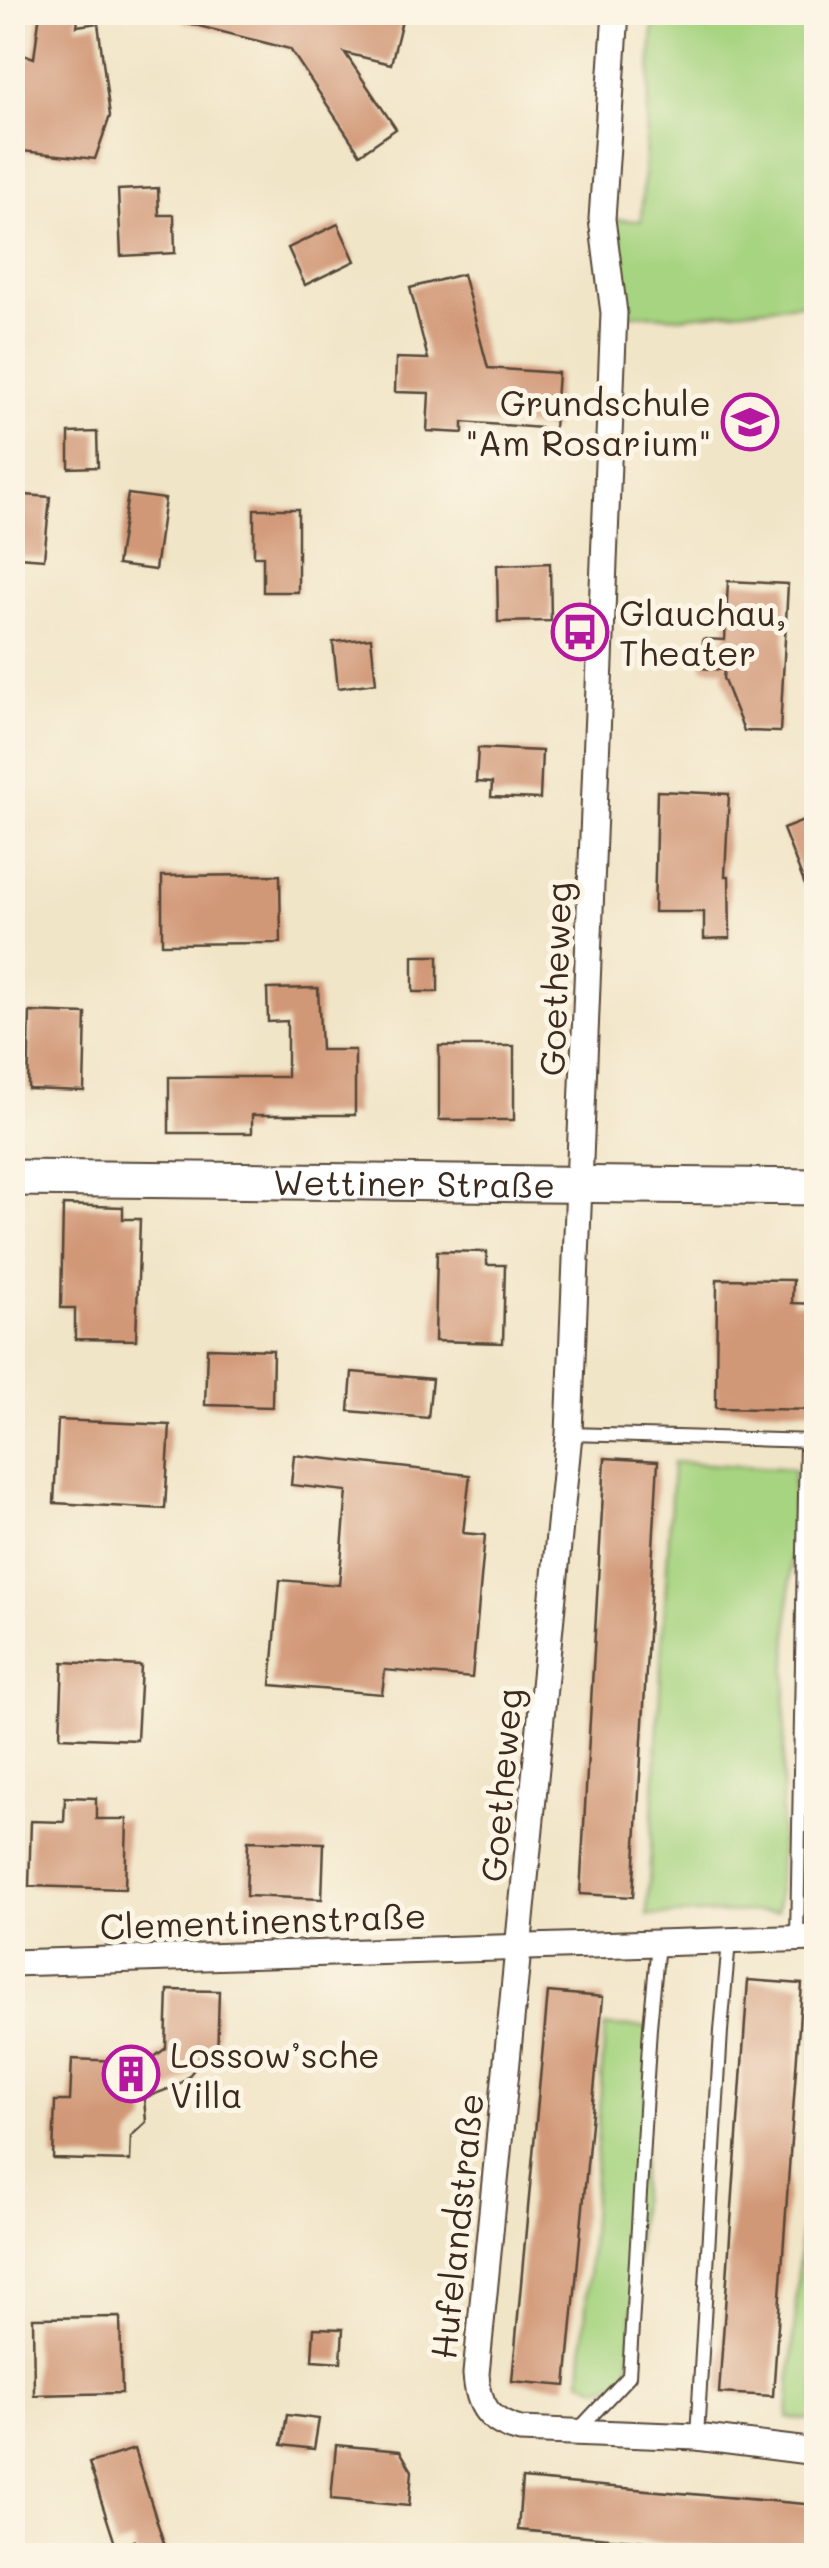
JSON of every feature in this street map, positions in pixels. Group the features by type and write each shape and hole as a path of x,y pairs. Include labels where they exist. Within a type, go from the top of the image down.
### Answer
{"street":[{"name":"Goetheweg","path":"520,1947 569,1434 614,313 602,219 616,12"},
{"name":"Wettiner Straße","path":"12,1178 816,1187"},
{"name":"Clementinenstraße","path":"12,1963 807,1938"},
{"name":"Hufelandstraße","path":"520,1947 476,2374 478,2395 488,2415 502,2426 520,2430 697,2437 816,2452"}],"lane":[{"path":"569,1434 811,1441 807,1938"},
{"path":"697,2437 721,2031 730,1941"},
{"path":"576,2432 629,2376 658,1943"}],"green space":[{"path":"654,13 816,13 816,302 681,317 614,313 602,219 641,221"},
{"path":"673,1462 794,1469 778,1911 647,1916"},
{"path":"816,2012 816,2420 788,2418"},
{"path":"605,2026 650,2027 629,2376 601,2388 581,2380"}],"building":[{"path":"40,12 79,12 77,26 98,23 110,116 95,159 12,150 12,50 34,58"},
{"path":"184,12 404,12 391,64 345,53 396,129 360,154 290,49 183,22"},
{"path":"158,188 159,215 174,215 175,253 121,256 118,190"},
{"path":"338,224 355,261 305,285 288,248"},
{"path":"463,274 488,368 558,373 554,429 463,422 463,433 427,431 429,393 395,392 396,358 428,359 410,288"},
{"path":"97,432 98,467 69,468 69,433"},
{"path":"12,494 50,497 44,559 18,557 20,524 12,523"},
{"path":"128,494 165,499 155,570 117,565"},
{"path":"254,509 298,509 298,592 263,592 263,556 254,556"},
{"path":"550,563 551,621 498,622 497,565"},
{"path":"728,581 788,584 780,732 744,731 723,678 724,670 702,668 703,639 725,640"},
{"path":"371,638 376,683 338,688 333,642"},
{"path":"478,748 542,751 540,799 491,797 492,783 476,782"},
{"path":"657,791 729,794 725,876 729,876 730,938 704,939 704,912 654,912"},
{"path":"816,816 816,910 815,911 783,829"},
{"path":"280,875 281,943 162,944 162,876"},
{"path":"413,956 438,956 438,992 413,992"},
{"path":"318,988 321,1050 355,1050 355,1115 252,1115 252,1133 169,1133 169,1077 287,1077 287,1021 268,1022 267,989"},
{"path":"30,1012 86,1014 84,1091 28,1089"},
{"path":"439,1046 514,1046 514,1120 439,1120"},
{"path":"63,1205 123,1207 123,1219 140,1219 136,1340 75,1339 75,1308 61,1308"},
{"path":"437,1251 487,1252 487,1265 505,1265 503,1343 435,1341"},
{"path":"717,1279 793,1280 792,1303 816,1304 816,1410 716,1408"},
{"path":"207,1348 273,1350 272,1407 205,1405"},
{"path":"352,1372 432,1379 428,1418 349,1411"},
{"path":"58,1420 170,1425 165,1509 54,1503"},
{"path":"294,1455 470,1475 463,1533 485,1535 472,1678 385,1670 382,1694 271,1685 280,1580 339,1585 347,1491 291,1485"},
{"path":"605,1458 658,1461 633,1897 580,1894"},
{"path":"63,1662 141,1666 137,1740 60,1737"},
{"path":"65,1797 96,1798 96,1819 127,1819 125,1889 29,1886 31,1821 64,1822"},
{"path":"248,1841 324,1843 322,1899 246,1896"},
{"path":"748,1980 802,1984 773,2396 719,2393"},
{"name":"Lossow’sche Villa","path":"168,1990 219,1991 217,2060 202,2060 174,2087 144,2098 146,2122 131,2136 130,2161 53,2159 55,2101 70,2101 72,2059 144,2062 153,2058 166,2048"},
{"path":"548,1992 603,1997 566,2386 512,2381"},
{"path":"120,2317 122,2393 34,2395 33,2318"},
{"path":"314,2328 343,2329 341,2362 312,2360"},
{"path":"287,2415 319,2419 314,2449 282,2445"},
{"path":"336,2445 400,2451 412,2471 409,2506 331,2499"},
{"path":"134,2449 168,2556 135,2556 134,2541 116,2547 89,2463"},
{"path":"522,2479 816,2505 816,2556 518,2530"}],"place":[{"name":"Grundschule \"Am Rosarium\"","path":"750,422"},
{"name":"Glauchau, Theater","path":"580,632"},
{"name":"Lossow’sche Villa","path":"131,2074"}]}
